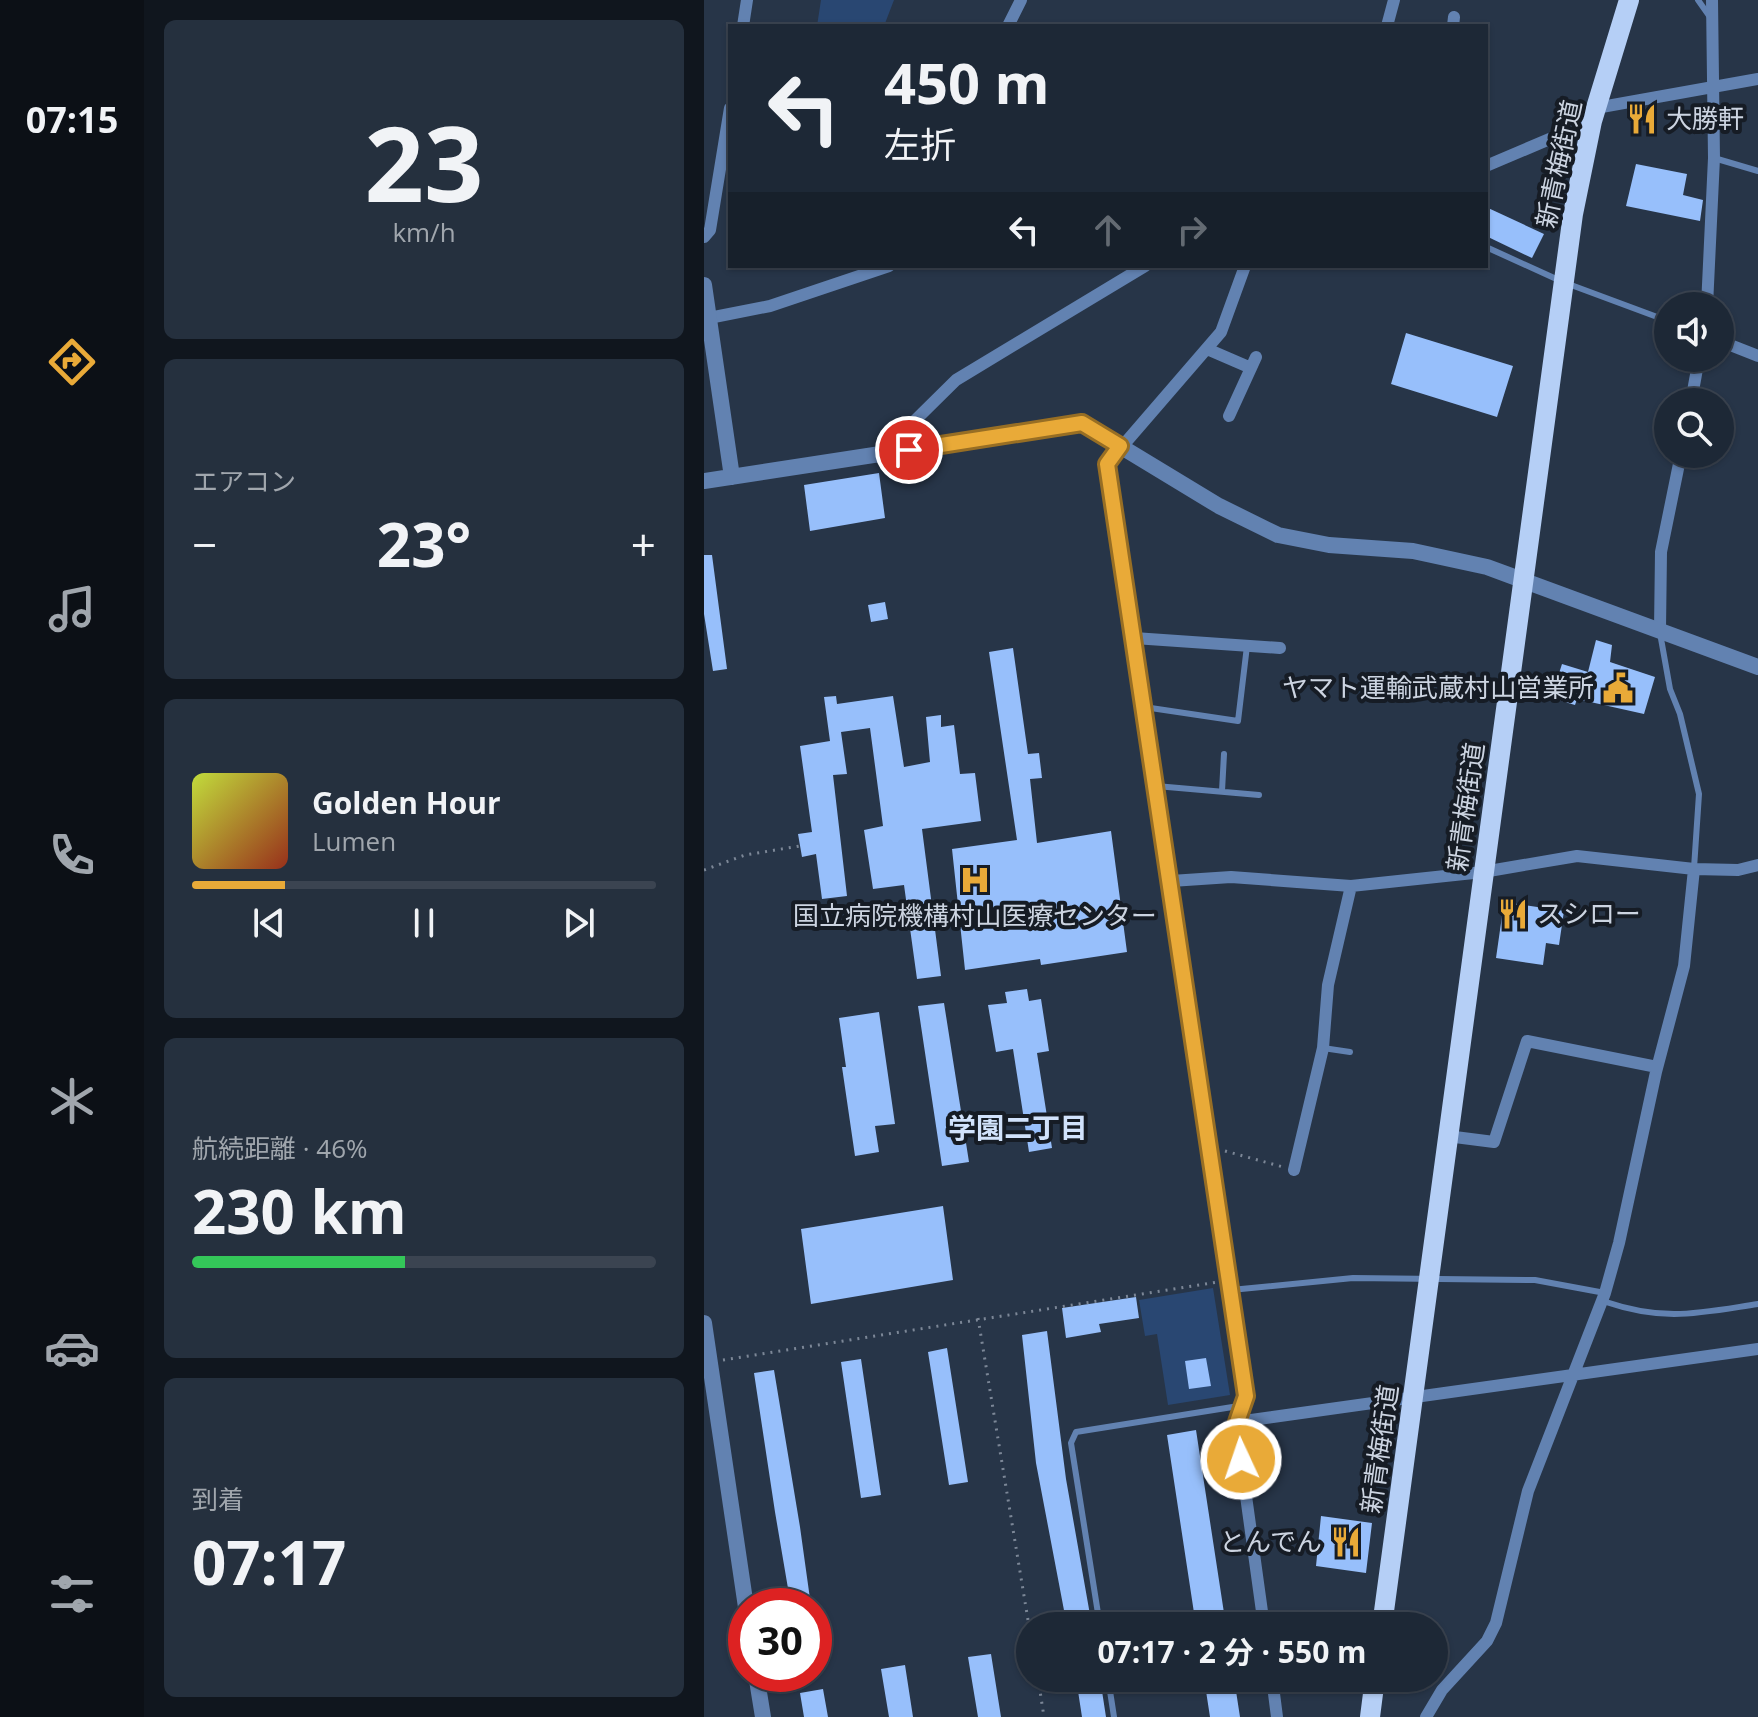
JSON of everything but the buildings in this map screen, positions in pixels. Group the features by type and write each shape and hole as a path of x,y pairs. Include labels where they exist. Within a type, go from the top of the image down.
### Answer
{"main road":[{"name":"新青梅街道","path":"1384,1612 1563,282 1594,114 1629,0"},
{"path":"1370,1717 1373,1692"}],"street":[{"path":"745,24 747,0"},
{"path":"1009,24 1021,0"},
{"path":"1388,24 1394,0"},
{"path":"1708,292 1714,158 1712,0"},
{"path":"1488,165 1594,114 1713,85 1758,79"},
{"path":"704,237 710,230 728,120"},
{"path":"709,318 770,306 881,268"},
{"path":"880,455 956,380 1142,268"},
{"path":"1244,268 1221,332 1107,464 1230,1285 1245,1405 1237,1422 1262,1612"},
{"path":"704,285 732,477"},
{"path":"1734,347 1758,356"},
{"path":"1207,349 1254,362 1229,416"},
{"path":"704,481 1082,423 1219,506 1278,535 1318,544 1413,551 1522,579 1758,667"},
{"path":"1660,629 1661,552 1678,468"},
{"path":"1134,638 1280,648"},
{"path":"1171,881 1231,877 1351,886 1483,872 1577,856 1694,869 1738,870 1758,865"},
{"path":"1426,1717 1442,1690 1487,1641 1496,1623 1528,1491 1605,1293 1619,1243 1657,1067 1684,966 1694,869"},
{"path":"1294,1170 1323,1048 1328,985 1351,886"},
{"path":"1447,1136 1494,1142 1527,1041 1657,1067"},
{"path":"704,1323 743,1588"},
{"path":"1237,1422 1758,1349"},
{"path":"759,1692 763,1717"},
{"path":"1274,1692 1277,1717"}],"lane":[{"path":"1698,0 1713,21"},
{"path":"1714,158 1758,171"},
{"path":"1488,248 1563,282 1654,316"},
{"path":"1660,629 1670,689 1680,714 1699,794 1694,869"},
{"path":"1144,707 1238,721 1247,646"},
{"path":"1222,791 1224,754"},
{"path":"1156,786 1259,795"},
{"path":"1323,1048 1350,1052"},
{"path":"1230,1285 1353,1278 1535,1280 1605,1293 1606,1302 1650,1315 1674,1317 1758,1304"},
{"path":"1098,1612 1071,1443 1076,1432 1245,1405"},
{"path":"1110,1692 1114,1717"}],"path":[{"path":"704,870 745,855 800,846"},
{"path":"1210,1147 1294,1170"},
{"path":"710,1363 978,1318 1230,1285"},
{"path":"978,1318 1027,1612"},
{"path":"1040,1692 1044,1717"}],"shaded area":[{"path":"821,0 894,0 885,24 817,24"},
{"path":"1213,1288 1230,1395 1168,1405 1157,1334 1145,1336 1139,1300"}],"place":[{"name":"大勝軒","path":"1642,119"},
{"name":"ヤマト運輸武蔵村山営業所","path":"1618,688"},
{"name":"国立病院機構村山医療センター","path":"975,880"},
{"name":"スシロー","path":"1513,914"},
{"name":"とんでん","path":"1346,1542"}],"district":[{"name":"学園二丁目","path":"1018,1128"}],"route":[{"path":"909,450 1082,423 1120,446 1107,464 1246,1396 1237,1422 1241,1459"}]}
